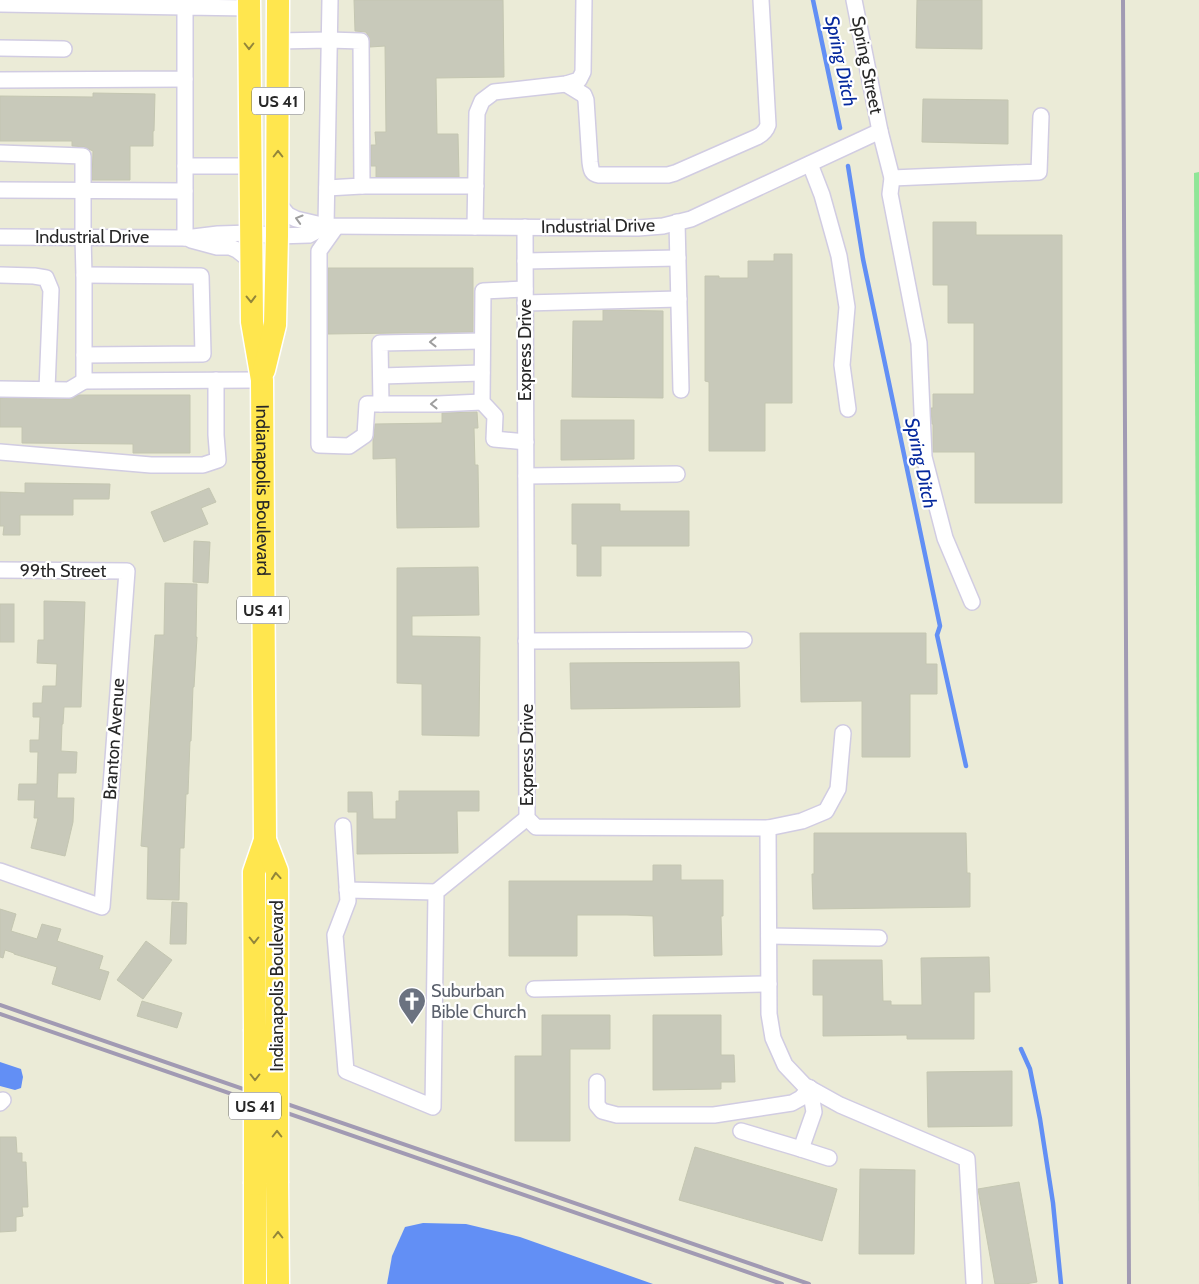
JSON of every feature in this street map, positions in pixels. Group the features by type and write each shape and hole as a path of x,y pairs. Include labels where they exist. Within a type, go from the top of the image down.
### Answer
{"highway":[{"name":"Indianapolis Boulevard","path":"262,380 275,325 278,0"},
{"name":"Indianapolis Boulevard","path":"249,4 252,322 262,380 265,840 254,872 255,1284"},
{"name":"Indianapolis Boulevard","path":"265,840 277,871 278,1284"}],"street":[{"path":"330,0 327,188 331,226 319,251 319,445 349,446 365,435 367,404 482,402"},
{"path":"475,227 477,113 482,101 494,92 566,84 579,80 583,72 584,0"},
{"path":"566,84 584,95 586,100 590,162 591,170 595,174 675,174 757,137 764,133 766,129 768,124 761,0"},
{"name":"Spring Street","path":"854,0 880,131 892,178 890,194 919,343 924,457 945,538 972,602"},
{"path":"0,4 115,3 159,4 184,7 206,4 249,4"},
{"path":"184,7 185,238"},
{"path":"278,41 361,41 362,186"},
{"path":"0,48 64,49"},
{"path":"0,80 185,79"},
{"path":"892,178 1039,172 1041,116"},
{"name":"Industrial Drive","path":"277,202 288,215 296,220 331,226 638,228 663,226 690,219 880,131"},
{"path":"0,153 83,156 84,382"},
{"path":"810,164 822,194 840,256 847,307 842,365 848,409"},
{"path":"185,166 250,166"},
{"path":"327,188 362,186 476,186"},
{"path":"0,190 185,191"},
{"path":"677,222 681,390"},
{"name":"Industrial Drive","path":"0,237 185,238 251,233 277,236 309,235 331,226"},
{"name":"Express Drive","path":"525,227 527,818 536,827 768,828 802,821 826,811 838,789 843,733"},
{"name":"Industrial Drive","path":"185,238 217,247 230,247 251,261"},
{"path":"525,261 678,258"},
{"path":"0,275 46,278 51,290 47,389"},
{"path":"84,275 201,276 203,354 84,354"},
{"path":"526,442 494,439 495,416 482,402 483,291 525,296 679,299"},
{"path":"381,404 380,343 482,341"},
{"path":"380,376 482,373"},
{"path":"0,452 151,465 204,465 218,460 216,380"},
{"path":"0,388 69,390 84,382 262,380"},
{"path":"526,476 676,474"},
{"name":"99th Street","path":"0,570 127,571"},
{"name":"Branton Avenue","path":"0,871 102,907 127,571"},
{"path":"526,641 744,640"},
{"path":"347,890 436,892 527,818"},
{"path":"343,826 348,901 334,935 346,1071 433,1107 436,892"},
{"path":"768,828 769,1014 773,1038 785,1065 804,1085 840,1105 967,1159 974,1282"},
{"path":"769,936 879,938"},
{"path":"534,989 769,984"},
{"path":"597,1082 597,1105 602,1111 617,1115 714,1115 792,1103 801,1098 810,1088"},
{"path":"801,1149 814,1112 810,1088"},
{"path":"742,1131 829,1158"}],"green space":[{"path":"1199,172 1199,1217 1194,173"}],"water":[{"path":"0,1062 21,1069 23,1077 21,1088 15,1090 0,1086"},
{"path":"423,1223 466,1224 520,1237 653,1284 387,1284 392,1256 405,1227"}],"building":[{"path":"354,0 503,0 504,77 436,78 437,134 458,134 459,177 376,177 376,166 371,166 371,145 376,145 375,132 386,132 385,46 370,47 369,37 366,32 355,31"},
{"path":"917,0 982,0 982,49 916,48"},
{"path":"93,93 155,94 153,146 130,146 130,180 92,180 93,151 84,147 72,146 72,141 0,141 0,96 93,97"},
{"path":"923,99 1008,100 1008,144 922,142"},
{"path":"933,222 976,222 976,235 1062,235 1062,503 975,503 975,452 933,452 931,408 933,408 933,394 974,394 974,323 948,323 948,285 933,285"},
{"path":"774,254 792,254 792,403 765,403 765,451 709,451 709,382 705,381 705,276 748,278 748,261 774,261"},
{"path":"328,268 473,268 473,332 328,334"},
{"path":"603,310 663,311 663,398 572,397 573,321 603,321"},
{"path":"79,395 190,395 190,453 133,453 133,444 22,443 22,427 0,427 0,398 69,399"},
{"path":"477,412 478,428 474,428 475,465 478,465 479,527 397,528 396,458 373,459 375,424 442,423 442,413"},
{"path":"561,420 634,420 634,459 561,460"},
{"path":"25,483 110,484 109,499 73,499 73,515 20,515 20,535 3,535 4,526 0,526 0,492 25,493"},
{"path":"209,488 216,502 201,508 208,524 164,542 151,512"},
{"path":"572,504 620,504 620,511 689,511 689,546 601,546 601,576 577,576 577,544 572,544"},
{"path":"194,541 210,542 208,583 193,582"},
{"path":"478,567 479,615 412,616 412,636 480,637 479,736 422,735 422,684 397,683 397,568"},
{"path":"165,583 197,584 197,637 184,848 180,848 179,900 147,899 148,847 141,846 155,635 164,635"},
{"path":"44,601 85,602 81,707 64,707 62,724 61,751 77,752 76,773 58,773 57,798 74,798 73,822 65,856 31,848 38,818 34,818 35,800 18,800 19,784 37,784 38,752 30,752 30,740 39,740 40,717 33,717 33,703 42,703 43,686 56,686 57,664 37,663 38,640 44,640"},
{"path":"0,604 14,604 14,642 0,642"},
{"path":"800,633 926,633 926,664 937,664 937,694 910,694 910,757 862,757 862,701 801,702"},
{"path":"739,662 740,707 571,709 570,663"},
{"path":"399,791 479,791 479,811 457,811 458,853 357,854 357,812 348,812 348,792 372,792 373,819 396,819 396,801 399,801"},
{"path":"814,833 966,833 967,873 970,873 970,907 813,909"},
{"path":"653,865 681,865 681,880 723,880 723,916 721,916 722,955 654,956 653,916 577,915 577,956 509,956 509,881 653,881"},
{"path":"172,902 187,903 186,944 170,944"},
{"path":"0,909 16,914 11,931 37,939 42,924 61,929 57,941 103,956 99,969 109,972 100,1000 52,984 57,967 5,950 3,958 0,957"},
{"path":"146,941 172,960 143,999 117,980"},
{"path":"989,957 990,992 974,992 974,1039 907,1039 907,1035 823,1036 823,995 813,995 813,960 882,960 883,1001 891,1001 891,1005 922,1005 921,958"},
{"path":"142,1001 182,1013 177,1028 137,1016"},
{"path":"542,1015 610,1015 610,1049 570,1049 570,1141 515,1141 515,1056 542,1056"},
{"path":"653,1015 721,1015 721,1055 734,1055 735,1082 721,1082 721,1089 653,1090"},
{"path":"1012,1071 1012,1126 928,1127 927,1072"},
{"path":"0,1137 16,1137 17,1153 22,1153 22,1162 26,1162 28,1207 22,1207 23,1216 16,1217 16,1231 0,1232"},
{"path":"695,1147 837,1189 822,1241 679,1200"},
{"path":"860,1169 915,1170 914,1254 859,1254"},
{"path":"1019,1182 1037,1282 995,1284 978,1189"}],"waterway":[{"name":"Spring Ditch","path":"813,0 840,128"},
{"name":"Spring Ditch","path":"848,166 863,259 940,626 937,635 966,766"},
{"path":"1021,1049 1030,1069 1040,1119 1053,1203 1061,1284"}],"railway":[{"path":"1123,0 1129,1284"},
{"path":"0,1005 809,1284"},
{"path":"0,1014 782,1284"}],"place":[{"name":"Suburban Bible Church","path":"412,1025"}]}
